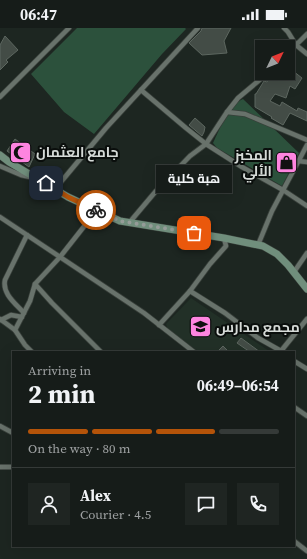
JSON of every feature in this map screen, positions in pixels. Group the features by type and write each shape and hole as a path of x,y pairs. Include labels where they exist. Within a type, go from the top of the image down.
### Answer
{"main road":[{"path":"0,154 8,162 68,197 120,221 263,246 277,254 307,289"}],"street":[{"path":"0,97 69,28"},
{"path":"55,189 106,128 198,28"},
{"path":"284,28 296,45 307,54"},
{"path":"296,45 307,34"},
{"path":"129,223 156,191 190,156 206,144 238,98 260,80"},
{"path":"141,90 206,144 307,206"},
{"path":"227,112 245,114 307,140"},
{"path":"258,245 272,211 307,145"},
{"path":"298,161 307,162"},
{"path":"0,166 22,175 36,178"},
{"path":"14,330 30,301 35,284 60,257 97,210"},
{"path":"0,217 144,313 193,351"},
{"path":"23,315 5,291 4,284 27,235"},
{"path":"159,325 190,291 210,264 226,246 224,238"},
{"path":"294,272 307,253"},
{"path":"35,284 100,351"},
{"path":"190,291 225,313 258,338 282,351 307,319"},
{"path":"23,315 10,315 1,320 14,330 31,351"},
{"path":"295,362 307,369"},
{"path":"295,409 307,416"},
{"path":"0,426 12,432"},
{"path":"0,467 12,467"},
{"path":"295,542 307,551"}],"shaded area":[{"name":"مجمع مدارس","path":"191,298 269,351 198,351 168,330 166,324"}],"green space":[{"path":"77,28 186,29 162,54 94,134 64,112 31,74"},
{"path":"243,99 299,153 282,186 217,148 213,143 229,112 238,102"}],"building":[{"path":"202,28 231,28 224,41 227,53 202,55 189,43 201,31"},
{"path":"5,36 18,50 6,60 8,62 0,70 0,45"},
{"path":"295,73 302,78 295,89 290,86 286,98 275,94 270,101 280,106 282,102 297,111 298,108 307,112 307,121 290,113 283,125 255,107 255,94 264,81 267,82 268,80 295,80"},
{"path":"195,118 205,127 202,136 189,125"},
{"name":"جامع العثمان","path":"15,139 35,154 29,167 7,151"},
{"path":"241,338 259,351 249,351 237,343"},
{"path":"223,346 228,351 218,351"}],"way so far":[{"path":"96,210 120,221 194,233"}],"place":[{"name":"جامع العثمان","path":"21,152"},
{"name":"المخبز الألي","path":"287,163"},
{"name":"هبة كلية","path":"194,233"},
{"name":"مجمع مدارس","path":"200,327"}],"route":[{"path":"46,183 68,197 96,210"}]}
